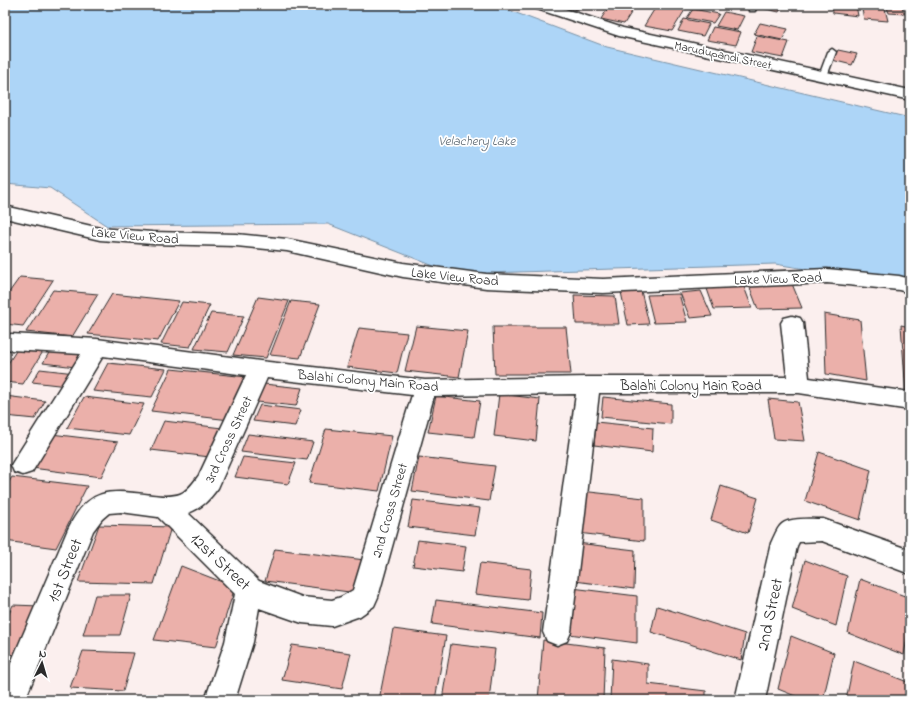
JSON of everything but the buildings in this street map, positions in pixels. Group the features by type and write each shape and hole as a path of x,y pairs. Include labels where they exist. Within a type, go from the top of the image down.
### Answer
{"street":[{"name":"Marudupandi Street","path":"539,5 618,32 910,95"},
{"name":"Lake View Road","path":"5,212 100,234 152,238 236,240 287,245 403,270 486,281 603,286 827,276 899,283 910,286"},
{"path":"792,323 799,385"},
{"name":"Balahi Colony Main Road","path":"11,342 97,347 260,369 425,388 589,385 799,385 910,401"},
{"path":"23,465 97,347"},
{"name":"3rd Cross Street","path":"165,507 183,504 194,500 203,492 260,369"},
{"path":"557,632 589,385"},
{"name":"2nd Cross Street","path":"332,612 350,607 364,597 425,388"},
{"name":"1st Street","path":"10,700 81,529 88,517 98,506 110,502 165,507"},
{"name":"12st Street","path":"165,507 248,590 302,610 332,612"},
{"name":"2nd Street","path":"750,700 784,543 792,531 823,530 910,562"},
{"path":"220,700 239,642 248,590"}],"lane":[{"path":"824,76 832,52"}],"water":[{"name":"Velachery Lake","path":"5,5 495,5 607,47 910,118 910,286 775,264 454,274 328,224 107,226 50,188 5,184"}]}
